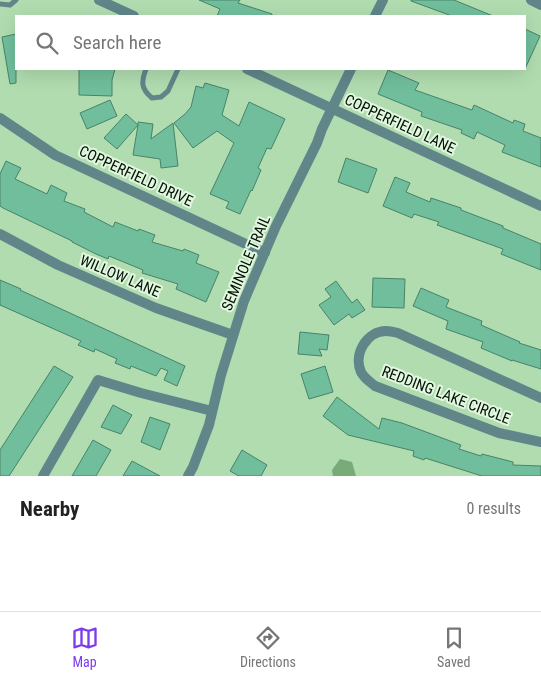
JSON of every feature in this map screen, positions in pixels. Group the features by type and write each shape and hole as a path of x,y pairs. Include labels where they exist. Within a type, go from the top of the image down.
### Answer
{"street":[{"path":"99,0 132,15"},
{"path":"376,15 383,0"},
{"path":"531,0 541,5"},
{"name":"COPPERFIELD LANE","path":"249,70 541,206"},
{"name":"SEMINOLE TRAIL","path":"188,476 204,440 221,375 244,301 276,226 351,70"},
{"name":"COPPERFIELD DRIVE","path":"0,118 55,155 265,253"},
{"name":"WILLOW LANE","path":"0,234 58,265 156,308 233,335"},
{"name":"REDDING LAKE CIRCLE","path":"541,398 398,333 379,332 364,342 361,351 359,362 361,371 367,380 375,386 499,433 541,442"},
{"path":"43,476 98,380 212,411"}],"lane":[{"path":"0,4 10,5 16,0"},
{"path":"146,70 142,80 145,92 152,98 161,97 168,91 178,70"}],"shaded area":[{"path":"340,459 352,462 356,476 333,476 332,470"}],"building":[{"path":"199,0 240,0 238,3 272,15 217,15 220,9"},
{"path":"454,0 491,15 449,15 411,1"},
{"path":"526,29 540,36 526,67"},
{"path":"15,34 16,83 10,84 2,37"},
{"path":"79,70 115,70 112,80 112,96 79,95"},
{"path":"388,70 419,83 415,90 472,110 474,105 513,123 514,120 525,124 523,131 541,138 541,167 502,152 505,145 477,132 474,139 461,133 462,130 421,116 422,112 378,94"},
{"path":"205,83 229,90 222,115 239,126 249,102 285,119 271,149 267,148 258,168 261,170 240,214 226,208 229,202 210,194 234,143 217,131 193,148 174,123 191,107 196,86 203,88"},
{"path":"110,100 117,116 87,129 80,113"},
{"path":"126,114 138,125 117,149 104,138"},
{"path":"138,122 153,124 151,139 173,123 178,166 161,168 160,159 133,155"},
{"path":"346,158 377,169 368,193 338,182"},
{"path":"6,161 21,168 15,179 47,194 51,185 67,193 64,201 85,209 84,212 113,227 115,222 138,231 139,229 155,235 152,242 183,251 184,249 199,255 196,263 219,272 206,302 176,289 178,284 142,273 143,270 109,256 108,259 96,254 0,206 0,174"},
{"path":"395,177 410,183 406,192 430,202 431,198 461,208 461,210 503,226 503,228 541,244 541,270 501,254 503,249 437,225 439,222 414,214 412,218 383,206"},
{"path":"373,278 405,279 404,308 372,307"},
{"path":"0,280 185,366 177,386 164,380 168,371 161,368 156,376 131,366 130,369 115,363 117,359 95,349 94,352 78,345 81,341 0,305"},
{"path":"336,281 352,303 357,299 365,310 352,318 349,314 334,325 319,305 331,297 325,289"},
{"path":"421,288 449,300 446,307 482,321 481,325 519,343 541,350 541,369 512,361 481,348 483,342 446,329 448,321 413,306"},
{"path":"300,332 329,335 327,350 319,349 322,356 298,354"},
{"path":"54,366 73,377 9,476 0,476 0,450"},
{"path":"325,366 333,392 309,399 301,374"},
{"path":"337,397 379,429 382,418 402,423 461,445 459,449 481,456 482,454 513,462 513,465 541,466 541,476 482,476 413,456 414,451 348,435 323,416"},
{"path":"113,405 132,415 121,434 101,427"},
{"path":"150,417 170,424 160,450 141,442"},
{"path":"93,440 111,450 96,476 72,476"},
{"path":"242,450 267,465 261,476 239,476 230,471"},
{"path":"132,461 160,476 123,476"}]}
